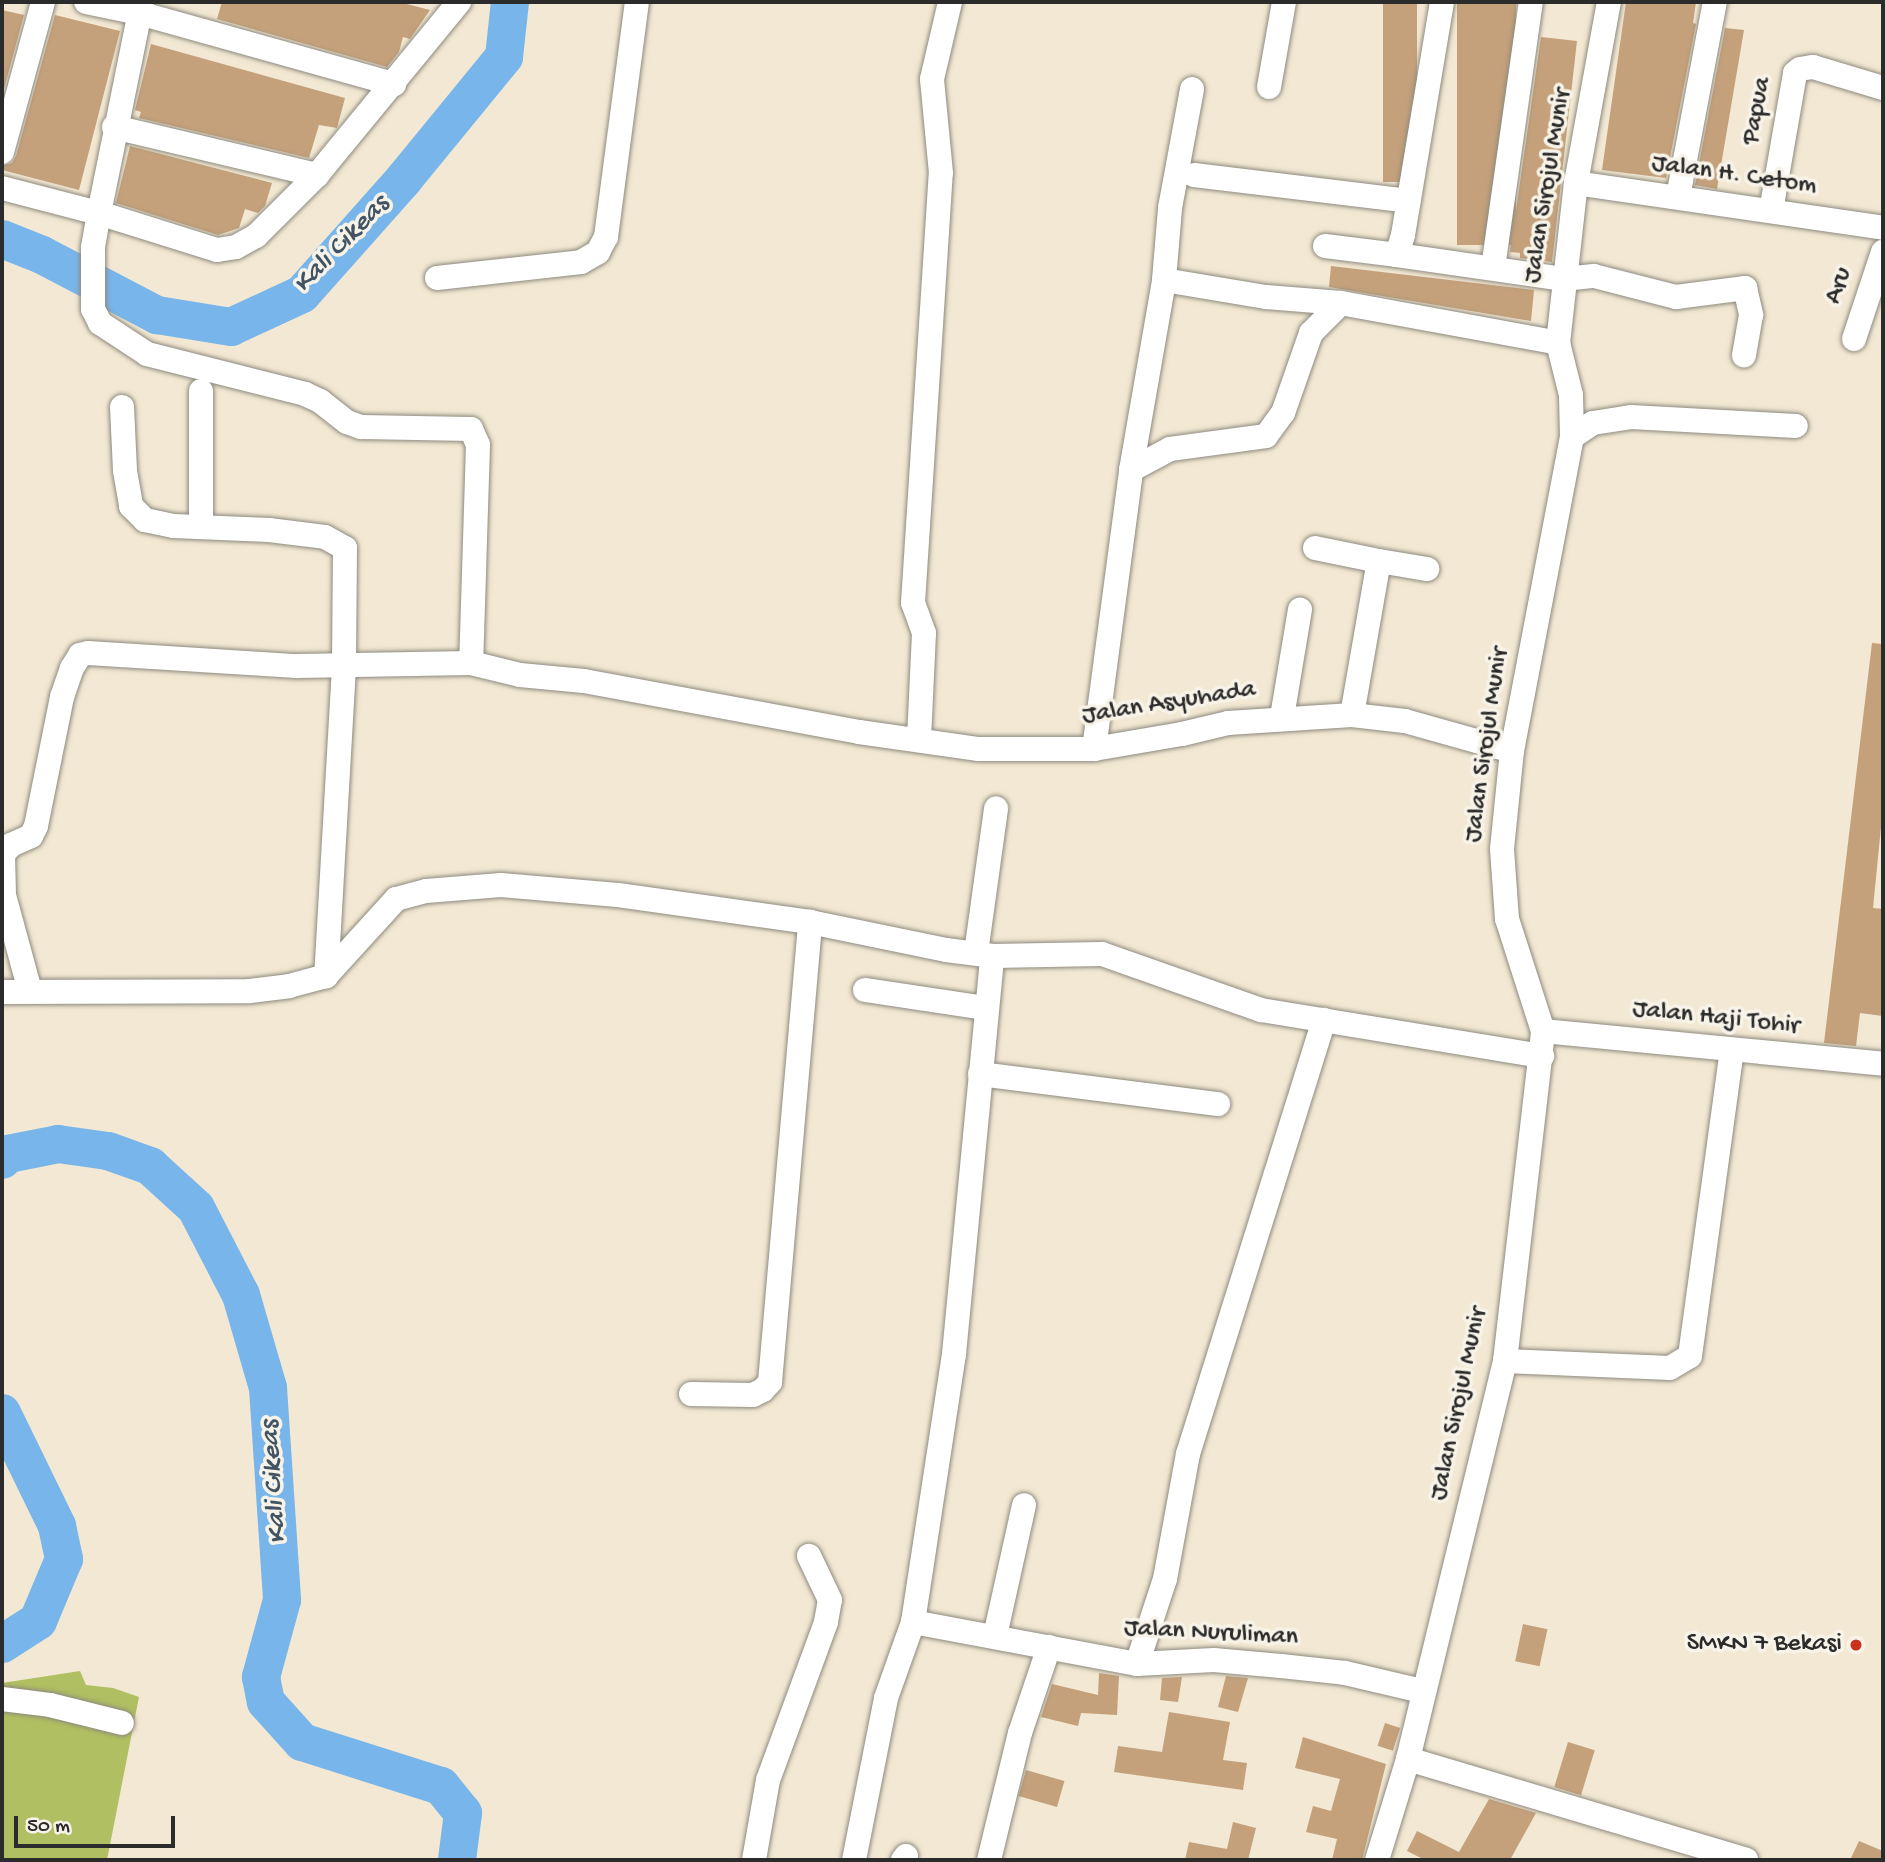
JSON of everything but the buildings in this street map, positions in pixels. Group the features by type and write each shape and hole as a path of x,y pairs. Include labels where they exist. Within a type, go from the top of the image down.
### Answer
{"street":[{"path":"2,152 43,2"},
{"path":"86,2 140,7 394,84"},
{"path":"2,188 99,212 217,250 236,247 257,236 317,175 394,84 458,2"},
{"path":"437,278 581,262 598,252 606,237 637,2"},
{"path":"919,739 924,633 913,603 941,173 932,79 950,2"},
{"path":"1269,87 1284,2"},
{"path":"1397,255 1442,2"},
{"path":"1493,268 1531,2"},
{"name":"Jalan Sirojul Munir","path":"1377,1860 1408,1759 1422,1691 1505,1361 1543,1031 1507,919 1502,849 1512,751 1572,437 1571,395 1558,343 1576,183 1609,2"},
{"path":"1678,197 1715,2"},
{"path":"140,7 114,127 93,247 91,296 100,323 147,354 305,394 320,401 347,422 361,427 471,429 478,445 471,663"},
{"name":"Papua","path":"1771,211 1795,74 1800,69 1813,67 1883,88"},
{"path":"1094,749 1130,470 1164,280 1170,208 1192,89"},
{"path":"114,127 317,175"},
{"path":"1194,175 1408,201"},
{"name":"Jalan H. Cetom","path":"1576,183 1883,228"},
{"path":"1325,246 1564,279 1594,276 1675,297 1745,288 1751,315 1744,355"},
{"name":"Aru","path":"1854,339 1883,252"},
{"path":"1164,280 1266,297 1341,303 1558,343"},
{"path":"1130,470 1170,449 1266,436 1283,413 1311,333 1341,303"},
{"path":"201,391 201,527"},
{"path":"122,407 125,471 131,506 145,520 173,526 326,537 345,548 344,667 326,976"},
{"path":"1572,437 1593,423 1631,416 1796,426"},
{"path":"1315,548 1427,569"},
{"path":"1352,715 1379,561"},
{"path":"1282,717 1300,610"},
{"name":"Jalan Asyuhada","path":"30,991 4,895 3,854 11,845 31,836 36,827 62,697 80,655 344,667 471,663 520,675 584,681 859,732 979,749 1094,749 1228,723 1282,717 1352,715 1405,721 1512,751"},
{"path":"854,1860 886,1698 913,1622 954,1354 986,1008 984,955 996,808"},
{"path":"2,992 250,991 326,976 396,899 426,891 514,886 618,895 810,922 984,955 1101,954 1261,1010 1542,1056"},
{"path":"691,1394 753,1395 770,1382 810,922"},
{"path":"865,990 986,1008"},
{"path":"1137,1664 1164,1579 1188,1454 1324,1020"},
{"name":"Jalan Haji Tohir","path":"1543,1031 1883,1064"},
{"path":"1505,1361 1670,1368 1690,1356 1732,1051"},
{"path":"980,1074 1217,1104"},
{"path":"995,1636 1024,1505"},
{"path":"754,1860 768,1780 826,1622 830,1601 809,1556"},
{"name":"Jalan Nuruliman","path":"913,1622 1137,1664 1214,1660 1281,1666 1345,1673 1422,1691"},
{"path":"989,1860 1020,1733 1049,1647"},
{"path":"2,1699 50,1705 122,1723"},
{"path":"1408,1759 1746,1860"}],"green space":[{"path":"80,1671 86,1685 113,1688 139,1697 107,1860 2,1860 2,1683"}],"waterway":[{"name":"Kali Cikeas","path":"2,239 42,255 157,315 231,327 302,294 404,179 504,57 510,2"},
{"name":"Kali Cikeas","path":"2,1160 8,1154 58,1144 108,1151 150,1166 196,1208 241,1295 268,1388 282,1600 261,1677 266,1702 302,1742 441,1786 463,1813 457,1860"},
{"name":"Kali Cikeas","path":"2,1413 57,1526 64,1559 38,1621 2,1644"}],"place":[{"name":"SMKN 7 Bekasi","path":"1856,1645"}]}
